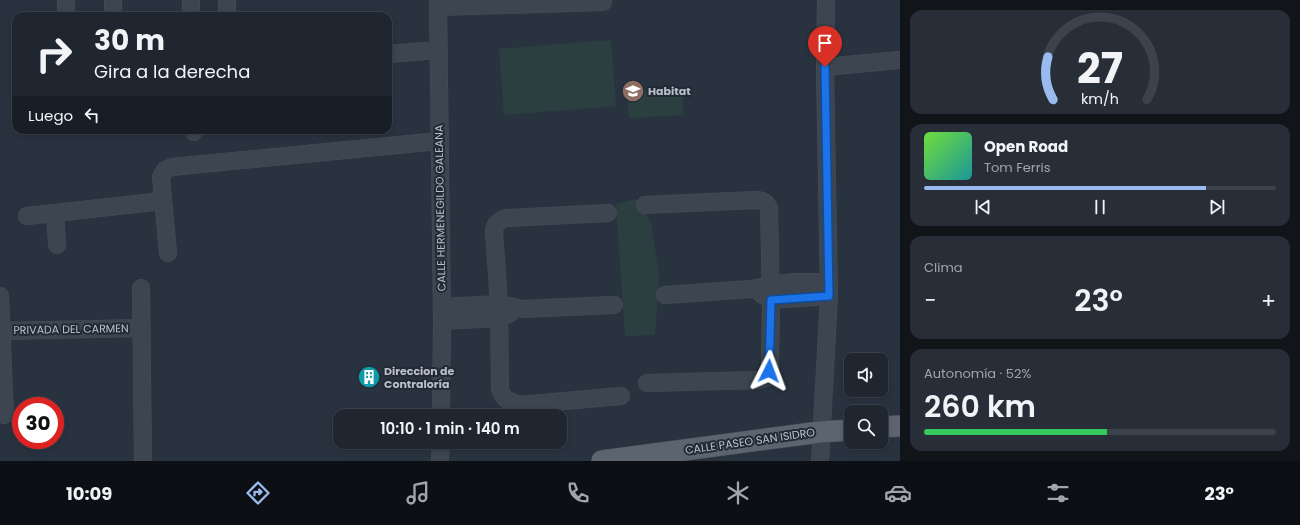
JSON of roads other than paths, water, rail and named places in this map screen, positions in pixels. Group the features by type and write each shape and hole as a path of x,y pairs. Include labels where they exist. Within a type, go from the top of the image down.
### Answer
{"main road":[{"path":"888,427 900,426"},
{"name":"CALLE PASEO SAN ISIDRO","path":"602,461 820,432 844,430"}],"street":[{"path":"66,0 66,12"},
{"path":"113,0 113,12"},
{"path":"191,0 191,12"},
{"path":"227,0 228,12"},
{"path":"820,461 820,432 829,289 825,67 826,0"},
{"path":"438,4 603,2"},
{"name":"CALLE HERMENEGILDO GALEANA","path":"438,4 442,314 441,409"},
{"path":"392,54 438,50"},
{"path":"825,67 900,60"},
{"path":"168,253 161,177 165,170 172,167 439,141"},
{"path":"645,205 762,200 769,208 771,292 770,365 766,378 759,380 647,383"},
{"path":"27,216 163,201"},
{"path":"55,213 57,245"},
{"path":"608,213 506,218 499,221 494,226 499,311 500,389 503,397 509,402 520,405 622,396"},
{"name":"PRIVADA DEL CARMEN","path":"141,288 142,461"},
{"path":"664,295 751,289 771,292 829,289"},
{"path":"0,296 5,415"},
{"path":"442,314 614,305"},
{"name":"PRIVADA DEL CARMEN","path":"1,330 142,328"},
{"path":"440,461 441,449"}],"place":[{"name":"Habitat","path":"633,91"},
{"name":"Direccion de Contraloría","path":"369,377"}]}
